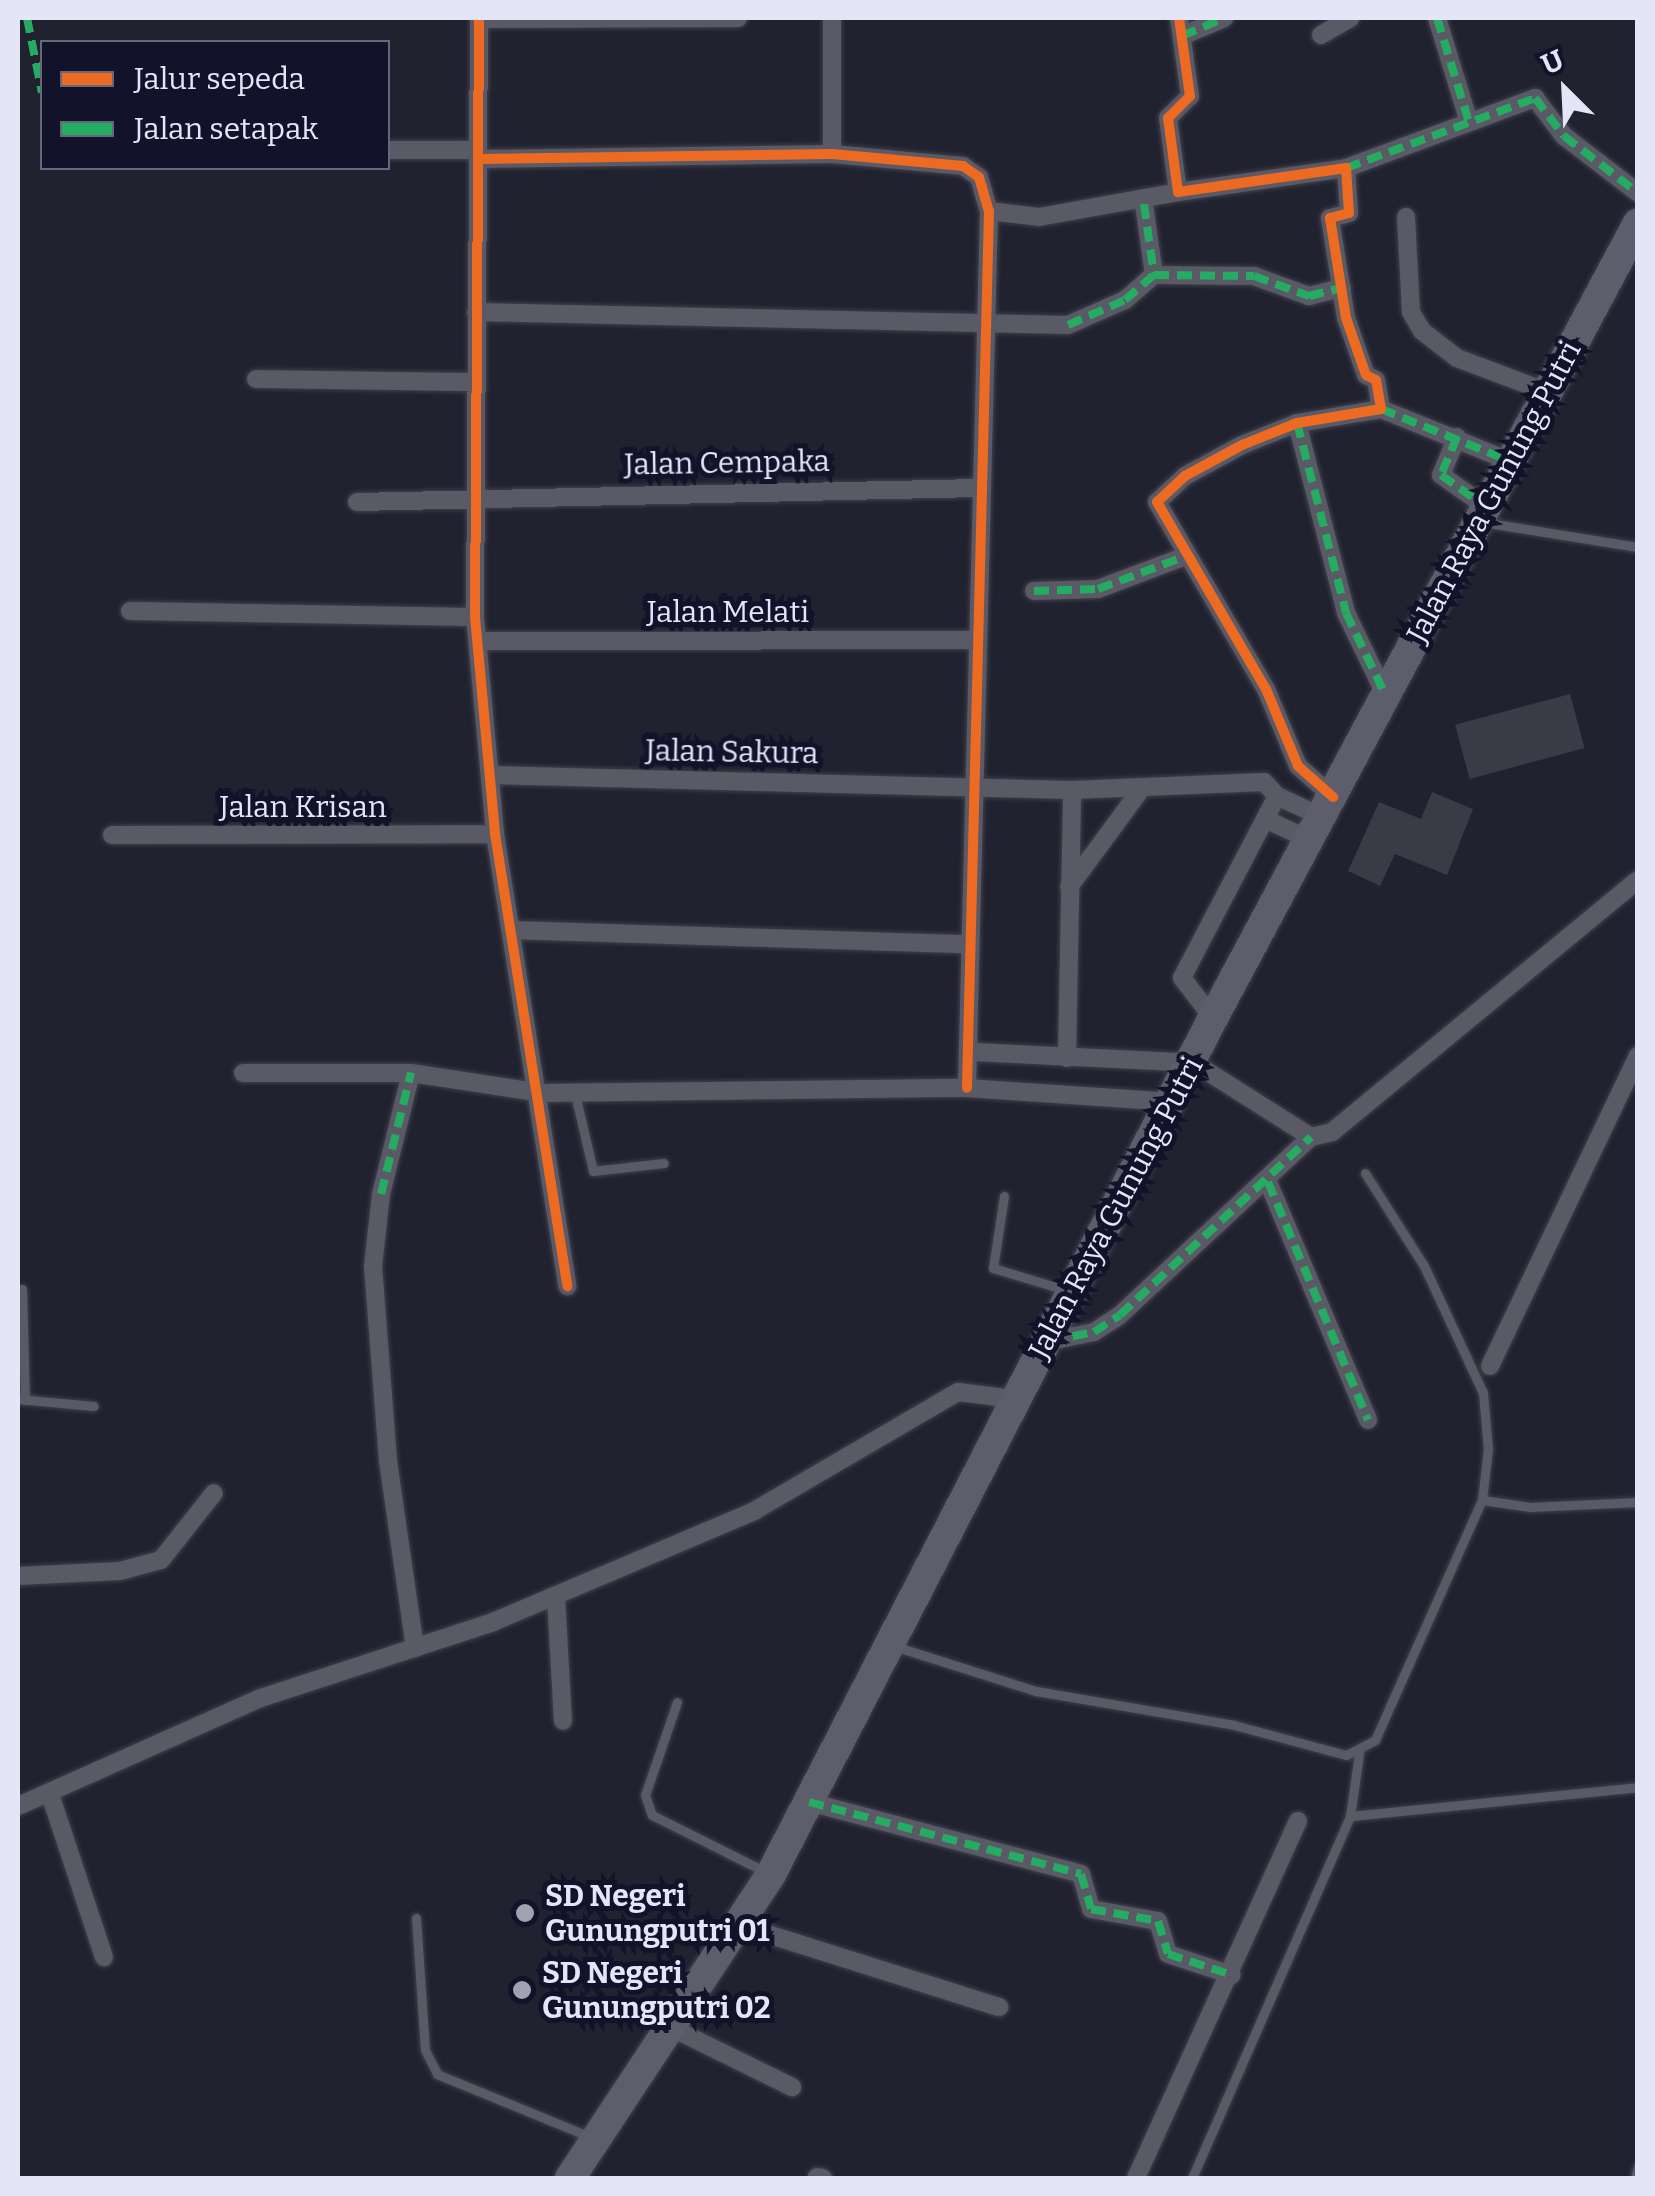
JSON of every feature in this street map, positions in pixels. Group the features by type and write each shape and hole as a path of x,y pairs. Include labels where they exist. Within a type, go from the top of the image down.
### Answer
{"main road":[{"name":"Jalan Raya Gunung Putri","path":"570,2178 770,1874 893,1645 1014,1398 1050,1341 1071,1292 1194,1063 1213,1018 1638,222"}],"street":[{"path":"567,1286 540,1093 496,834 475,617 473,382 479,18 738,18"},
{"path":"832,18 832,154"},
{"path":"1178,192 1168,118 1190,96 1180,27 1224,18"},
{"path":"1321,34 1350,18"},
{"path":"1436,18 1468,119"},
{"path":"989,211 1039,217 1144,204 1178,192 1346,168 1468,119 1535,98 1564,136 1638,193"},
{"path":"390,150 478,154 832,154 963,166 979,177 989,211 966,944 973,1052 968,1088"},
{"path":"1346,168 1350,213 1330,218 1342,288 1381,409"},
{"path":"1144,204 1154,275"},
{"path":"1406,216 1411,312 1422,331 1458,358 1547,392"},
{"path":"476,312 1068,325 1125,300 1154,275 1254,276 1310,296 1342,288"},
{"path":"256,380 473,382"},
{"path":"1265,818 1322,818 1266,689 1186,556 1160,495 1297,423 1381,409 1510,460"},
{"path":"1297,423 1346,614 1386,696"},
{"path":"1457,437 1441,475 1482,513"},
{"name":"Jalan Cempaka","path":"357,502 476,494 978,488"},
{"path":"1034,590 1098,589 1186,556"},
{"path":"130,610 475,617"},
{"name":"Jalan Melati","path":"479,641 978,640"},
{"name":"Jalan Sakura","path":"490,775 973,784 1072,790 1248,780 1264,782 1277,796 1322,818"},
{"path":"1069,888 1142,788"},
{"path":"1068,1058 1072,790"},
{"path":"1213,1018 1182,978 1277,796"},
{"name":"Jalan Krisan","path":"112,836 496,834"},
{"path":"1050,1341 1094,1332 1120,1315 1268,1182 1311,1138 1332,1132 1638,880"},
{"path":"512,930 966,944"},
{"path":"973,1052 1194,1063 1311,1138"},
{"path":"1490,1366 1638,1056"},
{"path":"243,1073 411,1074 540,1093 968,1088 1173,1102"},
{"path":"411,1074 381,1194 373,1266 388,1461 414,1648"},
{"path":"1268,1182 1368,1420"},
{"path":"18,1806 262,1698 556,1597 770,1504 958,1392 1014,1398"},
{"path":"18,1576 120,1571 161,1560 214,1493"},
{"path":"556,1597 562,1721"},
{"path":"50,1794 104,1957"},
{"path":"808,1802 1081,1874 1091,1909 1158,1921 1168,1954 1232,1975"},
{"path":"1136,2178 1232,1975 1298,1820"},
{"path":"738,1925 999,2008"},
{"path":"672,2028 792,2087"}],"lane":[{"path":"1482,513 1637,548"},
{"path":"575,1094 593,1171 664,1164"},
{"path":"1192,2178 1350,1816 1358,1754 1386,1723 1482,1500 1482,1393 1424,1266 1365,1174"},
{"path":"1004,1196 993,1268 1071,1292"},
{"path":"22,1289 22,1400 94,1406"},
{"path":"1482,1500 1530,1507 1638,1502"},
{"path":"893,1645 1036,1691 1358,1754"},
{"path":"677,1702 646,1795 652,1815 770,1874"},
{"path":"1350,1816 1638,1787"},
{"path":"416,1918 425,2050 437,2074 597,2140"},
{"path":"1635,2178 1638,2167"}],"building":[{"path":"1570,694 1584,748 1470,779 1455,725"},
{"path":"1432,792 1473,809 1447,875 1395,854 1380,886 1348,871 1379,802 1421,819"}],"marked path":[{"path":"27,18 40,83"},
{"path":"1182,36 1224,18"},
{"path":"1437,18 1468,119"},
{"path":"1346,168 1535,98 1564,136 1638,193"},
{"path":"1144,204 1154,275 1254,276 1309,296 1342,288"},
{"path":"1068,325 1125,300 1154,275"},
{"path":"1381,409 1510,461"},
{"path":"1297,423 1346,613 1386,696"},
{"path":"1457,437 1441,475 1485,506"},
{"path":"1034,591 1098,589 1186,556"},
{"path":"381,1194 411,1073"},
{"path":"1050,1341 1094,1332 1120,1315 1311,1137"},
{"path":"1268,1182 1368,1420"},
{"path":"809,1802 1081,1874 1091,1909 1158,1921 1168,1954 1232,1975"}],"cycle path":[{"path":"479,18 475,617 495,834 567,1286"},
{"path":"1179,18 1190,96 1168,118 1178,192 1346,168 1349,213 1330,218 1346,318 1366,375 1376,380 1381,409 1297,423 1242,445 1185,476 1157,502 1266,689 1298,766 1333,797"},
{"path":"478,159 832,154 963,166 979,177 989,211 967,1088"}],"place":[{"name":"SD Negeri Gunungputri 01","path":"525,1913"},
{"name":"SD Negeri Gunungputri 02","path":"522,1990"}]}
